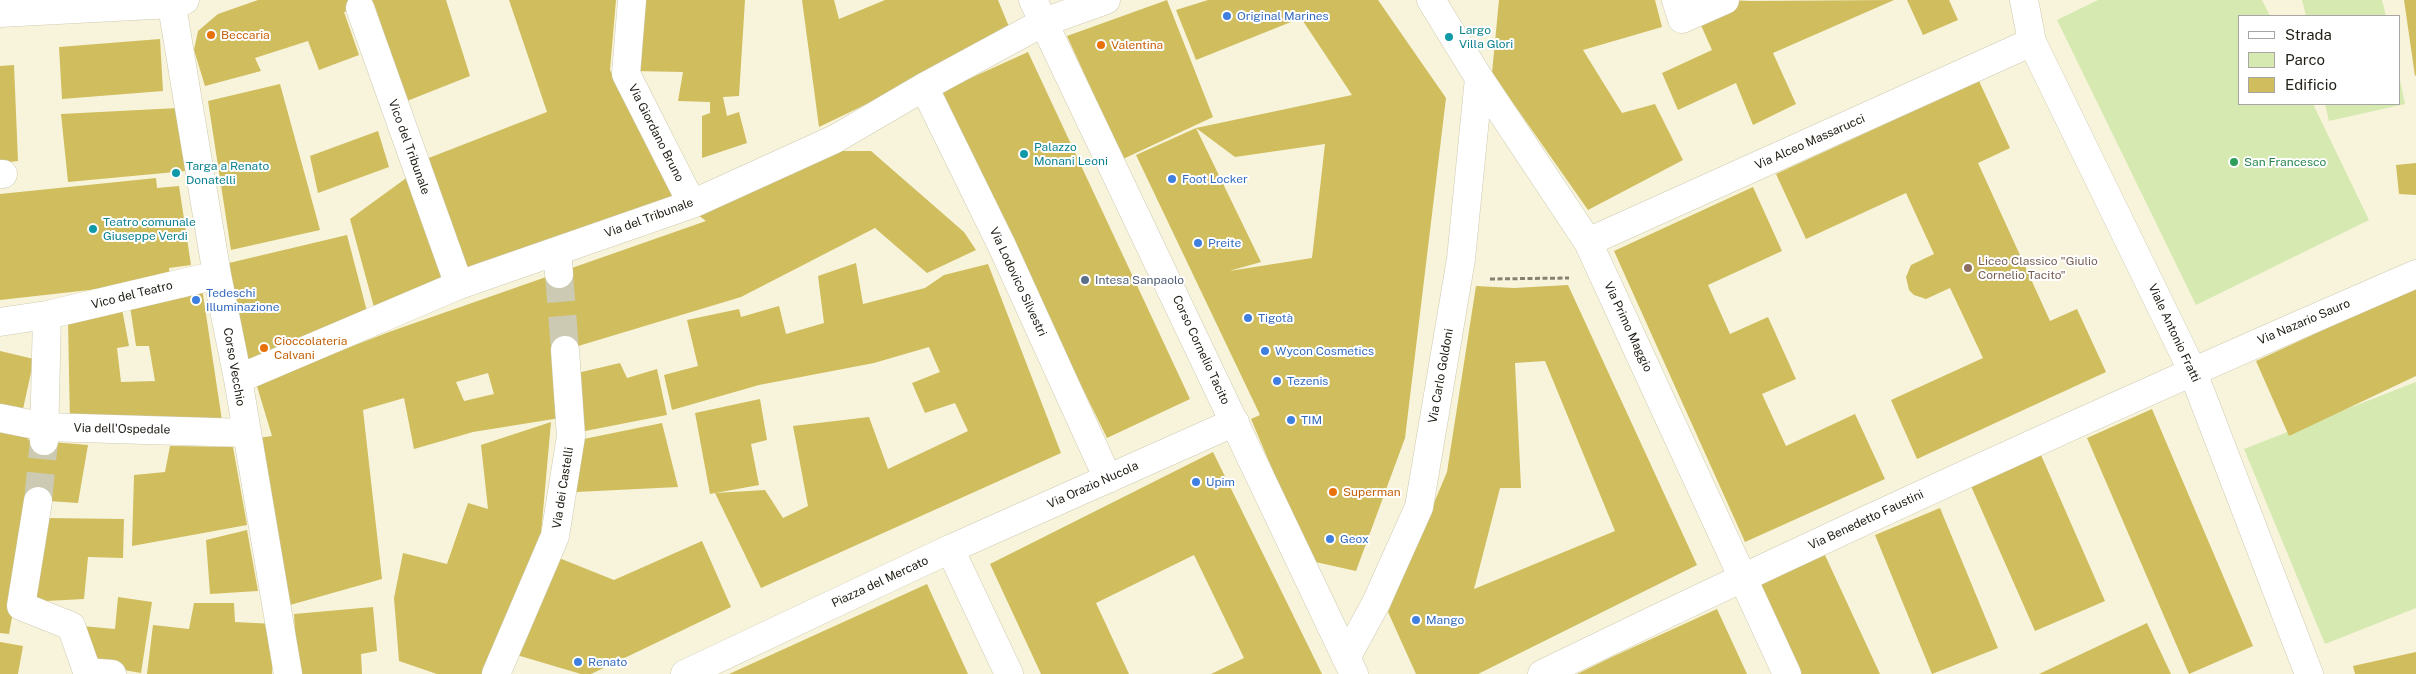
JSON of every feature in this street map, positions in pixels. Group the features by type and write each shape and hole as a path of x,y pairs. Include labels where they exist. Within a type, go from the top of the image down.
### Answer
{"street":[{"name":"Via Giordano Bruno","path":"632,0 626,74 692,204"},
{"path":"1039,11 1106,0"},
{"name":"Via Primo Maggio","path":"1431,0 1479,78 1588,242 1744,576 1787,674"},
{"path":"1676,0 1682,19 1725,0"},
{"name":"Viale Antonio Fratti","path":"2024,0 2032,42 2192,370 2304,672"},
{"path":"0,13 176,2"},
{"name":"Corso Vecchio","path":"176,2 217,275 238,379 288,674"},
{"name":"Vico del Tribunale","path":"360,8 459,285"},
{"name":"Via del Tribunale","path":"238,379 459,285 558,263 835,139 924,87 1039,11"},
{"name":"Corso Cornelio Tacito","path":"1039,11 1350,666"},
{"name":"Via Alceo Massarucci","path":"1588,242 2032,42"},
{"name":"Via Carlo Goldoni","path":"1350,666 1419,507 1459,270 1479,78"},
{"name":"Via Lodovico Silvestri","path":"924,87 1002,246 1108,479"},
{"name":"Via Nazario Sauro","path":"2192,370 2416,274"},
{"name":"Vico del Teatro","path":"0,322 47,315 217,275"},
{"path":"44,434 47,315"},
{"name":"Via dei Castelli","path":"499,673 555,536 571,436 564,350"},
{"name":"Via Benedetto Faustini","path":"1542,674 1744,576 2192,370"},
{"name":"Via dell'Ospedale","path":"0,418 44,434 246,433"},
{"name":"Via Orazio Nucola","path":"950,549 1235,422"},
{"path":"38,501 21,606 71,626 95,673"},
{"path":"950,549 1009,674"},
{"name":"Piazza del Mercato","path":"685,674 950,549"}],"path":[{"path":"1459,270 1605,277"}],"green space":[{"name":"San Francesco","path":"2098,0 2262,0 2270,15 2238,15 2238,105 2313,105 2369,220 2196,305 2057,20"},
{"path":"2302,0 2382,0 2386,15 2306,15"},
{"path":"2401,85 2405,104 2401,105"},
{"path":"2325,105 2401,105 2329,121"},
{"path":"2416,382 2416,608 2325,644 2244,449"}],"building":[{"path":"258,0 446,0 470,76 407,101 374,4 344,12 359,55 319,70 308,41 255,58 261,71 205,86 194,50 198,31 218,14"},
{"path":"509,0 616,0 610,70 675,198 464,272 421,161 547,112"},
{"path":"643,0 745,0 739,96 723,97 727,116 739,112 747,143 702,158 702,116 710,113 710,102 678,101 683,72 633,71"},
{"path":"802,0 834,0 839,19 885,0 998,0 1012,34 819,127"},
{"path":"1167,0 1213,117 1123,159 1067,36"},
{"path":"1208,0 1378,0 1446,98 1405,438 1356,571 1311,561 1251,419 1260,415 1136,155 1196,128 1352,95 1301,18 1196,60 1176,10","holes":["1196,128 1235,157 1325,144 1312,258 1229,271 1261,262"]},
{"path":"1499,0 1655,0 1662,27 1583,50 1622,113 1655,104 1683,160 1588,210 1492,73"},
{"path":"1727,0 1894,0 1773,53 1796,104 1753,125 1736,83 1678,110 1662,73 1712,50 1696,14"},
{"path":"1907,0 1949,0 1958,20 1923,35"},
{"path":"2404,0 2416,0 2415,76"},
{"path":"160,39 163,91 62,99 59,47"},
{"path":"1028,52 1190,399 1107,438 1018,257 942,91"},
{"path":"14,65 18,161 0,163 0,66"},
{"name":"Liceo Classico \"Giulio Cornelio Tacito\"","path":"1979,81 2010,148 1978,163 2050,321 2077,309 2106,372 1917,459 1891,400 1983,358 1950,288 1926,299 1914,295 1909,290 1906,277 1911,265 1934,254 1906,193 1806,239 1776,174"},
{"path":"280,84 320,230 231,250 208,101"},
{"path":"178,108 186,171 68,182 61,114"},
{"path":"378,131 389,167 318,193 310,156"},
{"path":"833,151 871,151 964,232 976,250 927,273 875,228 741,297 565,350 560,418 473,432 414,449 404,398 363,410 382,579 290,605 258,438 272,436 256,383 389,332 706,221 694,212","holes":["488,373 494,394 464,401 456,382"]},
{"path":"2416,163 2416,195 2399,194 2396,165"},
{"path":"409,176 446,283 375,311 350,219"},
{"name":"Teatro comunale Giuseppe Verdi","path":"156,178 157,188 179,186 191,265 169,268 170,281 0,300 0,194"},
{"path":"1753,187 1782,251 1708,285 1730,334 1768,317 1796,379 1762,394 1786,446 1855,414 1885,479 1745,542 1614,251"},
{"path":"347,235 369,319 246,366 229,263"},
{"path":"856,263 863,304 925,288 944,275 988,264 1061,453 761,588 715,493 765,490 783,518 808,506 793,426 869,417 888,469 968,431 955,403 925,413 912,383 940,372 929,347 874,363 759,385 672,410 664,375 698,366 687,320 739,309 741,317 779,306 786,334 824,323 818,276"},
{"path":"1568,285 1697,565 1478,674 1416,674 1388,612 1447,472 1476,286 1514,288","holes":["1545,361 1615,531 1474,589 1500,488 1521,488 1515,363"]},
{"path":"2416,287 2416,376 2289,436 2256,361"},
{"path":"202,288 223,427 70,424 68,321 122,309 129,346 117,348 121,382 155,381 149,346 136,346 130,306"},
{"path":"0,351 34,359 23,409 0,404"},
{"path":"620,363 627,378 657,369 667,415 580,432 573,374"},
{"path":"760,399 767,440 751,444 759,485 710,494 695,413"},
{"path":"2152,409 2253,646 2189,674 2087,438"},
{"path":"551,422 541,534 487,674 437,674 399,661 394,598 403,553 447,564 468,503 488,509 481,445"},
{"path":"662,423 678,487 576,492 574,441"},
{"path":"0,428 31,432 28,440 88,445 78,503 33,500 9,634 0,633"},
{"path":"170,446 233,447 247,525 132,546 134,475 165,472"},
{"path":"1213,452 1322,674 1211,674 1244,658 1194,555 1096,603 1129,674 1041,674 990,564"},
{"path":"2041,455 2105,601 2035,631 1971,486"},
{"path":"1940,508 1998,648 1932,674 1875,535"},
{"path":"45,518 124,519 123,558 88,557 84,599 27,602"},
{"path":"247,530 258,591 210,594 206,540"},
{"path":"702,541 731,607 591,674 581,674 510,653 554,556 614,580"},
{"path":"1824,553 1880,674 1794,674 1754,586"},
{"path":"927,584 968,674 729,674"},
{"path":"118,597 152,602 141,673 95,665 82,626 115,629"},
{"path":"194,603 234,603 235,622 275,624 272,674 147,674 153,625 189,629"},
{"path":"373,607 377,651 361,654 362,674 297,674 294,614"},
{"path":"1717,609 1747,674 1577,674 1614,656"},
{"path":"2147,623 2171,674 2039,674"},
{"path":"0,642 23,646 18,674 0,674"},
{"path":"2416,652 2416,674 2355,674 2353,666"}],"tunnel":[{"path":"559,274 565,350"},
{"path":"38,501 44,441"}],"place":[{"name":"Original Marines","path":"1227,16"},
{"name":"Beccaria","path":"211,35"},
{"name":"Largo Villa Glori","path":"1449,37"},
{"name":"Valentina","path":"1101,45"},
{"name":"Palazzo Monani Leoni","path":"1024,154"},
{"name":"San Francesco","path":"2234,162"},
{"name":"Targa a Renato Donatelli","path":"176,173"},
{"name":"Foot Locker","path":"1172,179"},
{"name":"Teatro comunale Giuseppe Verdi","path":"93,229"},
{"name":"Preite","path":"1198,243"},
{"name":"Liceo Classico \"Giulio Cornelio Tacito\"","path":"1968,268"},
{"name":"Intesa Sanpaolo","path":"1085,280"},
{"name":"Tedeschi Illuminazione","path":"196,300"},
{"name":"Tigotà","path":"1248,318"},
{"name":"Cioccolateria Calvani","path":"264,348"},
{"name":"Wycon Cosmetics","path":"1265,351"},
{"name":"Tezenis","path":"1277,381"},
{"name":"TIM","path":"1291,420"},
{"name":"Upim","path":"1196,482"},
{"name":"Superman","path":"1333,492"},
{"name":"Geox","path":"1330,539"},
{"name":"Mango","path":"1416,620"},
{"name":"Renato","path":"578,662"}]}
